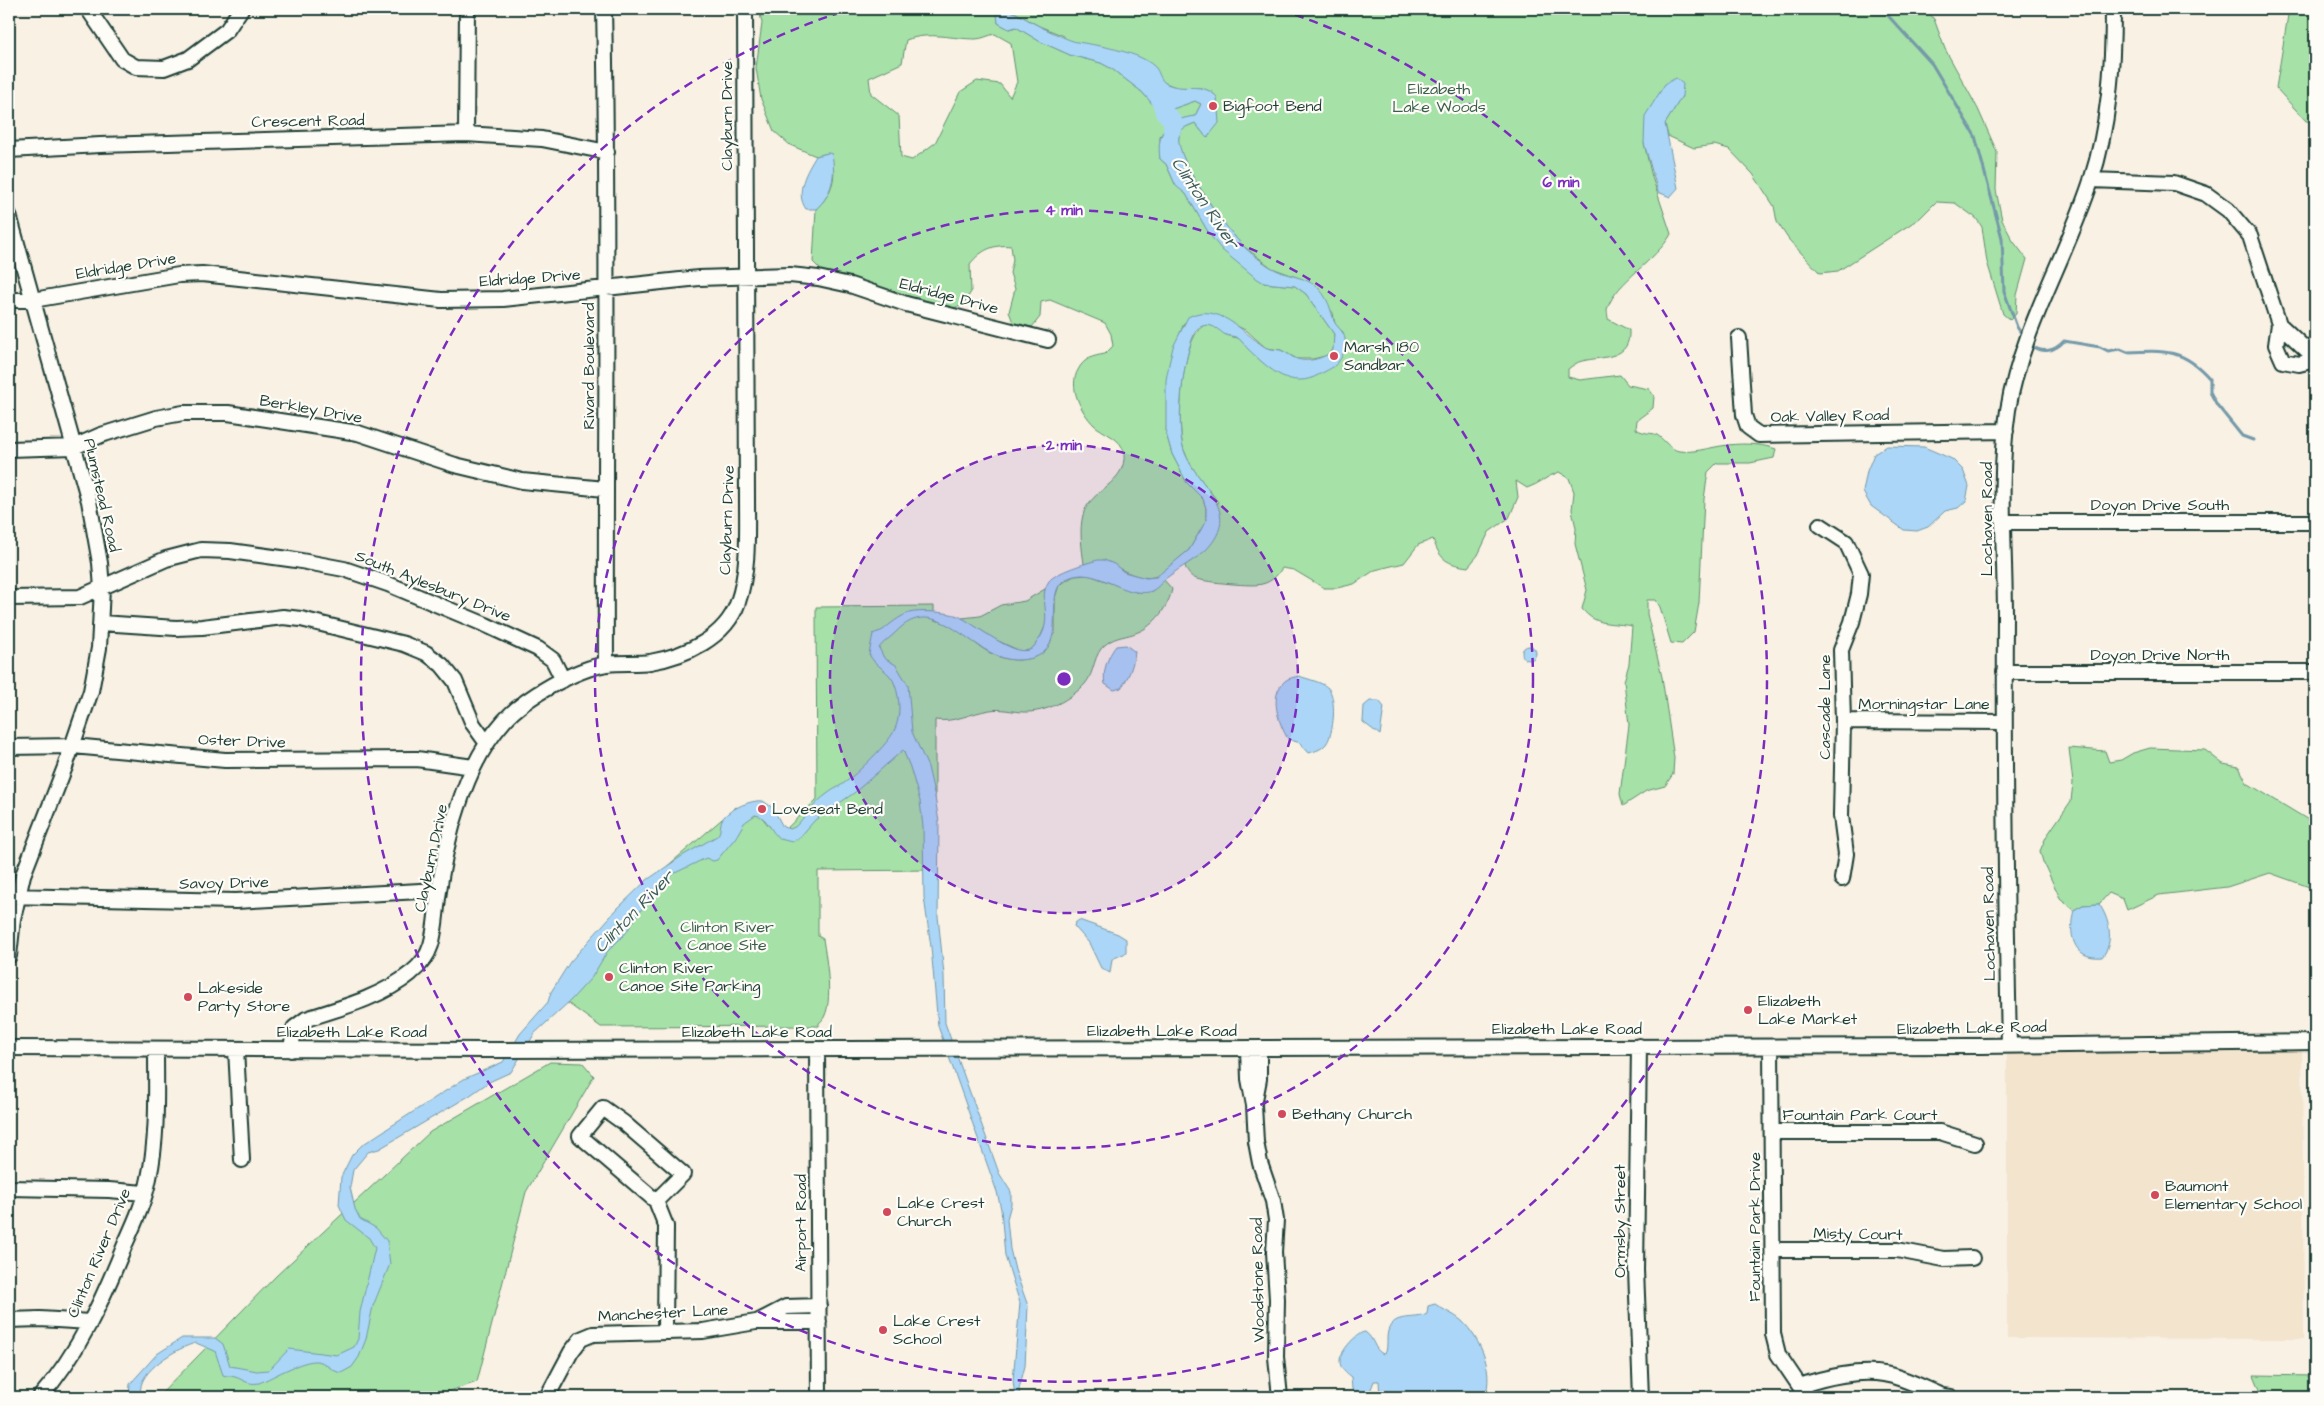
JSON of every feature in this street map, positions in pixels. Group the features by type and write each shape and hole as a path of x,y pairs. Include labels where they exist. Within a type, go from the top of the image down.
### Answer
{"street":[{"path":"88,9 122,59 136,67 164,68 188,59 227,30 241,9"},
{"path":"466,134 467,9"},
{"name":"Rivard Boulevard","path":"604,9 607,152 606,664"},
{"name":"Clayburn Drive","path":"291,1050 294,1028 306,1019 389,988 412,972 425,958 431,945 439,890 453,824 473,767 486,742 506,719 526,701 563,680 606,664 648,662 673,657 693,649 711,638 727,622 738,604 744,578 746,541 745,9"},
{"name":"Lochaven Road","path":"2009,1046 2004,722 2006,431 2010,397 2027,343 2091,180 2100,150 2108,110 2113,69 2113,9"},
{"name":"Crescent Road","path":"9,150 109,144 466,134 518,136 607,152"},
{"path":"2091,180 2174,183 2206,194 2228,210 2250,236 2278,324 2276,345 2284,361 2298,364 2315,359"},
{"name":"Plumstead Road","path":"9,215 74,447 95,530 102,588 99,648 91,691 73,746 13,897 9,956"},
{"name":"Eldridge Drive","path":"9,300 33,300 179,275 202,274 441,300 504,299 607,289 647,283 745,276 790,275 834,281 906,304 1048,340"},
{"path":"2278,324 2315,359"},
{"name":"Oak Valley Road","path":"1739,338 1744,415 1748,427 1759,435 2006,431"},
{"name":"Berkley Drive","path":"9,449 74,447 101,435 156,418 183,413 228,413 358,433 455,465 522,481 605,489"},
{"name":"Doyon Drive South","path":"2004,522 2315,522"},
{"name":"Cascade Lane","path":"1820,525 1846,542 1861,574 1859,594 1852,622 1841,650 1843,721 1841,816 1846,854 1842,879"},
{"name":"South Aylesbury Drive","path":"9,598 80,597 166,559 200,550 230,551 321,564 388,584 514,637 538,649 553,660 563,680"},
{"path":"101,623 176,628 283,616 404,644 426,654 442,665 455,681 472,724 486,742"},
{"name":"Doyon Drive North","path":"2004,672 2315,672"},
{"name":"Morningstar Lane","path":"1843,721 2004,722"},
{"name":"Oster Drive","path":"9,747 73,746 225,760 417,759 473,767"},
{"name":"Savoy Drive","path":"13,897 236,901 439,890"},
{"name":"Elizabeth Lake Road","path":"9,1048 526,1050 1772,1047 2315,1042"},
{"name":"Ormsby Street","path":"1638,1046 1636,1270 1640,1397"},
{"name":"Fountain Park Drive","path":"1772,1047 1773,1334 1778,1354 1804,1391"},
{"name":"Woodstone Road","path":"1253,1048 1259,1079 1254,1105 1260,1163 1273,1201 1276,1220 1274,1252 1277,1299 1276,1357 1280,1397"},
{"name":"Clinton River Drive","path":"40,1397 58,1377 90,1322 118,1263 149,1180 156,1110 156,1049"},
{"path":"236,1049 242,1160"},
{"name":"Airport Road","path":"817,1049 819,1397"},
{"path":"656,1201 683,1174 624,1123 603,1108 580,1136 656,1201 666,1226 665,1332"},
{"name":"Fountain Park Court","path":"1772,1132 1940,1132 1975,1143"},
{"path":"9,1188 92,1189 144,1194"},
{"name":"Misty Court","path":"1773,1250 1897,1250 1944,1259 1972,1258"},
{"name":"Manchester Lane","path":"756,1322 783,1308 819,1306"},
{"path":"9,1320 40,1319 90,1322"},
{"name":"Manchester Lane","path":"547,1397 561,1369 581,1338 593,1334 703,1331 756,1322 819,1322"},
{"path":"1804,1391 1815,1380 1853,1374 1885,1374 1950,1397"}],"shaded area":[{"name":"Baumont Elementary School","path":"2302,1049 2304,1339 2007,1338 2007,1052"}],"green space":[{"path":"759,9 993,9 997,13 998,23 1009,29 1016,27 1039,41 1070,55 1101,63 1112,69 1142,92 1156,108 1164,112 1195,101 1201,104 1195,116 1173,121 1160,136 1160,159 1166,164 1175,184 1186,194 1210,235 1264,283 1295,286 1306,294 1334,334 1334,346 1329,354 1325,356 1313,359 1297,359 1281,350 1266,348 1247,331 1215,315 1184,323 1172,354 1166,433 1172,454 1187,483 1203,499 1206,508 1206,521 1189,550 1161,574 1147,578 1139,577 1104,560 1084,564 1081,533 1083,515 1093,499 1120,472 1124,453 1123,448 1116,440 1089,420 1077,399 1075,391 1075,377 1083,363 1093,357 1105,354 1113,346 1111,334 1105,323 1050,300 1041,302 1040,317 1032,327 1014,324 1009,312 1015,289 1010,273 1013,260 1011,246 993,247 974,259 970,264 971,292 962,306 947,309 824,273 813,262 816,209 830,190 834,175 832,160 828,153 816,156 790,145 774,131 761,99 756,68 762,23","holes":["995,34 1011,43 1017,82 1010,97 1000,84 977,81 960,92 935,143 912,160 901,157 899,116 871,94 869,78 902,63 906,40 915,37 933,36 976,39"]},
{"name":"Elizabeth Lake Woods","path":"1009,9 1925,9 1934,19 1945,49 1978,109 1997,152 1996,190 2002,220 2013,241 2027,259 2017,295 2016,314 2010,320 2003,314 1987,262 1982,227 1976,218 1955,203 1936,202 1920,218 1838,271 1820,273 1789,240 1777,222 1774,206 1753,174 1729,149 1714,145 1694,148 1668,136 1665,124 1682,96 1644,143 1652,177 1671,234 1657,253 1620,288 1607,308 1608,319 1629,330 1626,347 1615,355 1576,363 1568,369 1568,377 1580,380 1620,375 1628,385 1649,389 1654,396 1653,408 1637,420 1636,429 1657,435 1676,450 1690,451 1742,444 1776,449 1774,458 1750,463 1717,463 1708,472 1704,499 1699,603 1694,632 1682,644 1671,643 1660,607 1656,600 1647,600 1647,614 1662,677 1674,758 1673,774 1665,786 1646,791 1623,806 1620,794 1629,725 1624,681 1629,664 1632,626 1605,623 1593,619 1582,609 1587,590 1575,544 1576,528 1572,510 1574,492 1569,478 1559,472 1527,488 1516,481 1518,497 1509,518 1489,532 1478,555 1468,567 1445,560 1438,552 1433,539 1418,545 1404,563 1375,570 1354,584 1337,588 1324,588 1294,570 1282,568 1271,580 1257,585 1202,580 1189,574 1185,565 1191,561 1218,502 1191,464 1184,450 1182,439 1182,383 1190,345 1197,332 1205,325 1214,326 1229,336 1238,338 1263,363 1311,378 1335,365 1345,349 1343,332 1335,324 1333,313 1310,282 1272,268 1242,245 1220,219 1190,172 1178,146 1179,133 1183,128 1195,123 1207,138 1218,121 1217,97 1212,92 1201,88 1178,88 1065,43 1064,36 1039,26"},
{"path":"2289,9 2315,9 2315,122 2306,121 2276,88"},
{"name":"Clinton River Canoe Site","path":"1089,575 1136,592 1152,591 1164,580 1172,589 1168,602 1160,615 1150,625 1138,632 1114,639 1102,648 1085,684 1065,700 1049,708 1032,712 994,710 983,711 956,719 935,720 935,870 818,871 818,936 823,939 829,997 824,1017 819,1026 601,1027 566,1002 621,906 736,807 752,816 760,815 769,826 782,833 817,799 816,607 934,606 934,620 955,628 983,649 1005,658 1029,659 1043,649 1055,633 1055,598 1059,585 1074,576"},
{"path":"1045,589 1047,622 1039,640 1032,649 1027,651 1020,651 994,639 962,618 980,616 1001,605 1025,601"},
{"path":"2069,748 2105,751 2109,762 2121,760 2133,753 2150,748 2205,750 2223,764 2239,767 2247,783 2315,824 2315,889 2270,873 2227,887 2159,895 2127,910 2123,899 2109,893 2099,904 2083,905 2074,910 2060,898 2043,862 2040,851 2046,837 2071,801 2073,783"},
{"path":"550,1062 583,1063 594,1076 526,1192 477,1382 432,1397 158,1397 276,1276 430,1132"},
{"path":"2254,1375 2315,1376 2315,1397 2263,1397"}],"water":[{"path":"993,9 1007,10 1017,14 1064,38 1123,51 1137,56 1154,66 1162,80 1167,84 1206,89 1217,97 1219,123 1207,138 1195,123 1180,133 1180,147 1185,162 1206,198 1242,245 1273,268 1310,282 1323,293 1334,321 1343,333 1345,340 1345,348 1335,365 1309,379 1299,380 1290,379 1272,370 1238,338 1226,335 1208,325 1197,329 1188,353 1182,387 1181,436 1188,461 1213,497 1219,509 1221,522 1217,535 1206,550 1169,576 1155,589 1149,592 1128,590 1087,575 1077,575 1066,579 1058,587 1055,598 1052,639 1046,650 1034,657 1015,660 999,656 984,649 940,621 925,618 910,621 879,648 884,658 896,665 908,685 912,732 928,767 935,797 939,822 938,916 944,975 945,1023 999,1173 1011,1192 1011,1204 1007,1219 1010,1249 1015,1270 1028,1306 1025,1366 1019,1389 1020,1397 1015,1397 1013,1380 1020,1303 1005,1256 1001,1209 997,1192 938,1026 931,947 924,897 923,827 920,801 903,750 854,793 815,820 799,838 792,842 780,839 763,818 755,815 744,823 736,837 717,860 713,861 706,858 673,874 647,901 625,934 607,952 592,977 571,1000 535,1033 511,1072 489,1082 469,1096 379,1149 368,1152 353,1170 350,1187 355,1209 360,1219 376,1228 387,1241 390,1264 373,1306 366,1339 359,1357 352,1367 341,1373 321,1362 308,1362 290,1368 259,1383 252,1383 234,1376 223,1375 215,1351 196,1343 169,1355 151,1369 141,1385 141,1393 147,1397 129,1397 130,1384 157,1354 182,1338 215,1338 223,1344 230,1366 257,1371 269,1370 289,1349 337,1355 354,1347 358,1339 360,1312 375,1248 369,1238 346,1220 339,1205 341,1177 352,1155 362,1145 464,1079 503,1062 520,1034 548,1002 551,992 570,962 618,908 647,880 682,856 717,836 722,820 726,815 747,803 763,801 773,808 783,827 790,829 795,827 822,798 847,781 873,757 894,731 898,720 899,708 898,696 893,680 869,654 873,634 883,630 909,613 941,613 958,616 1003,644 1022,651 1029,650 1034,647 1045,625 1044,595 1046,588 1049,581 1058,574 1098,560 1104,560 1114,564 1124,572 1146,578 1156,577 1189,550 1206,521 1206,508 1203,499 1187,483 1172,454 1166,433 1166,380 1169,364 1173,347 1188,317 1199,313 1210,313 1220,316 1239,327 1265,347 1280,350 1301,360 1316,359 1333,350 1334,334 1306,294 1295,286 1264,283 1222,250 1210,235 1186,194 1176,186 1166,164 1160,159 1160,141 1166,128 1177,120 1195,116 1201,104 1195,101 1164,112 1156,108 1142,92 1112,69 1101,63 1070,55 1039,41 1016,27 1009,29 998,23 997,13"},
{"path":"1676,78 1683,84 1682,96 1665,124 1678,188 1670,197 1658,192 1644,143 1645,116 1665,84"},
{"path":"832,154 832,184 826,197 816,209 806,209 801,196 803,182 816,156"},
{"path":"1887,446 1924,447 1952,459 1963,470 1969,486 1966,501 1958,508 1945,511 1928,527 1917,531 1904,530 1871,506 1863,492 1867,471 1874,454"},
{"path":"1126,645 1135,652 1133,662 1124,684 1121,688 1114,690 1105,684 1106,664 1116,646"},
{"path":"1526,646 1532,646 1536,653 1532,660 1526,660 1522,656 1522,650"},
{"path":"1299,676 1318,682 1328,688 1333,700 1333,725 1329,739 1322,748 1309,753 1300,743 1288,739 1281,726 1277,710 1277,694 1280,687 1286,680"},
{"path":"1370,701 1379,701 1384,707 1380,735 1363,722 1364,706"},
{"path":"2099,904 2106,916 2109,937 2106,951 2102,957 2092,957 2078,950 2074,943 2072,919 2074,910 2083,905"},
{"path":"1079,920 1118,934 1126,939 1126,953 1112,959 1110,973 1101,968 1089,943 1074,926"},
{"path":"1435,1304 1462,1321 1480,1346 1487,1366 1488,1376 1485,1397 1380,1397 1379,1381 1374,1381 1368,1397 1358,1396 1352,1389 1351,1377 1340,1364 1340,1357 1349,1344 1358,1335 1365,1332 1383,1354 1387,1350 1388,1331 1395,1321 1427,1314 1428,1306"}],"waterway":[{"path":"1882,9 1932,64 1975,136 2002,238 2004,291 2017,327 2023,336"},
{"name":"Clinton River","path":"1157,90 1164,112 1173,121 1172,130"},
{"path":"2032,346 2045,351 2057,347 2064,341 2100,347 2108,351 2120,349 2127,352 2152,351 2173,353 2201,369 2210,379 2210,392 2217,405 2242,436 2253,440"}],"place":[{"name":"Bigfoot Bend","path":"1213,106"},
{"name":"Marsh 180 Sandbar","path":"1334,356"},
{"name":"Loveseat Bend","path":"762,809"},
{"name":"Clinton River Canoe Site Parking","path":"609,977"},
{"name":"Lakeside Party Store","path":"188,997"},
{"name":"Elizabeth Lake Market","path":"1748,1010"},
{"name":"Bethany Church","path":"1282,1114"},
{"name":"Baumont Elementary School","path":"2155,1195"},
{"name":"Lake Crest Church","path":"887,1212"},
{"name":"Lake Crest School","path":"883,1330"}]}
